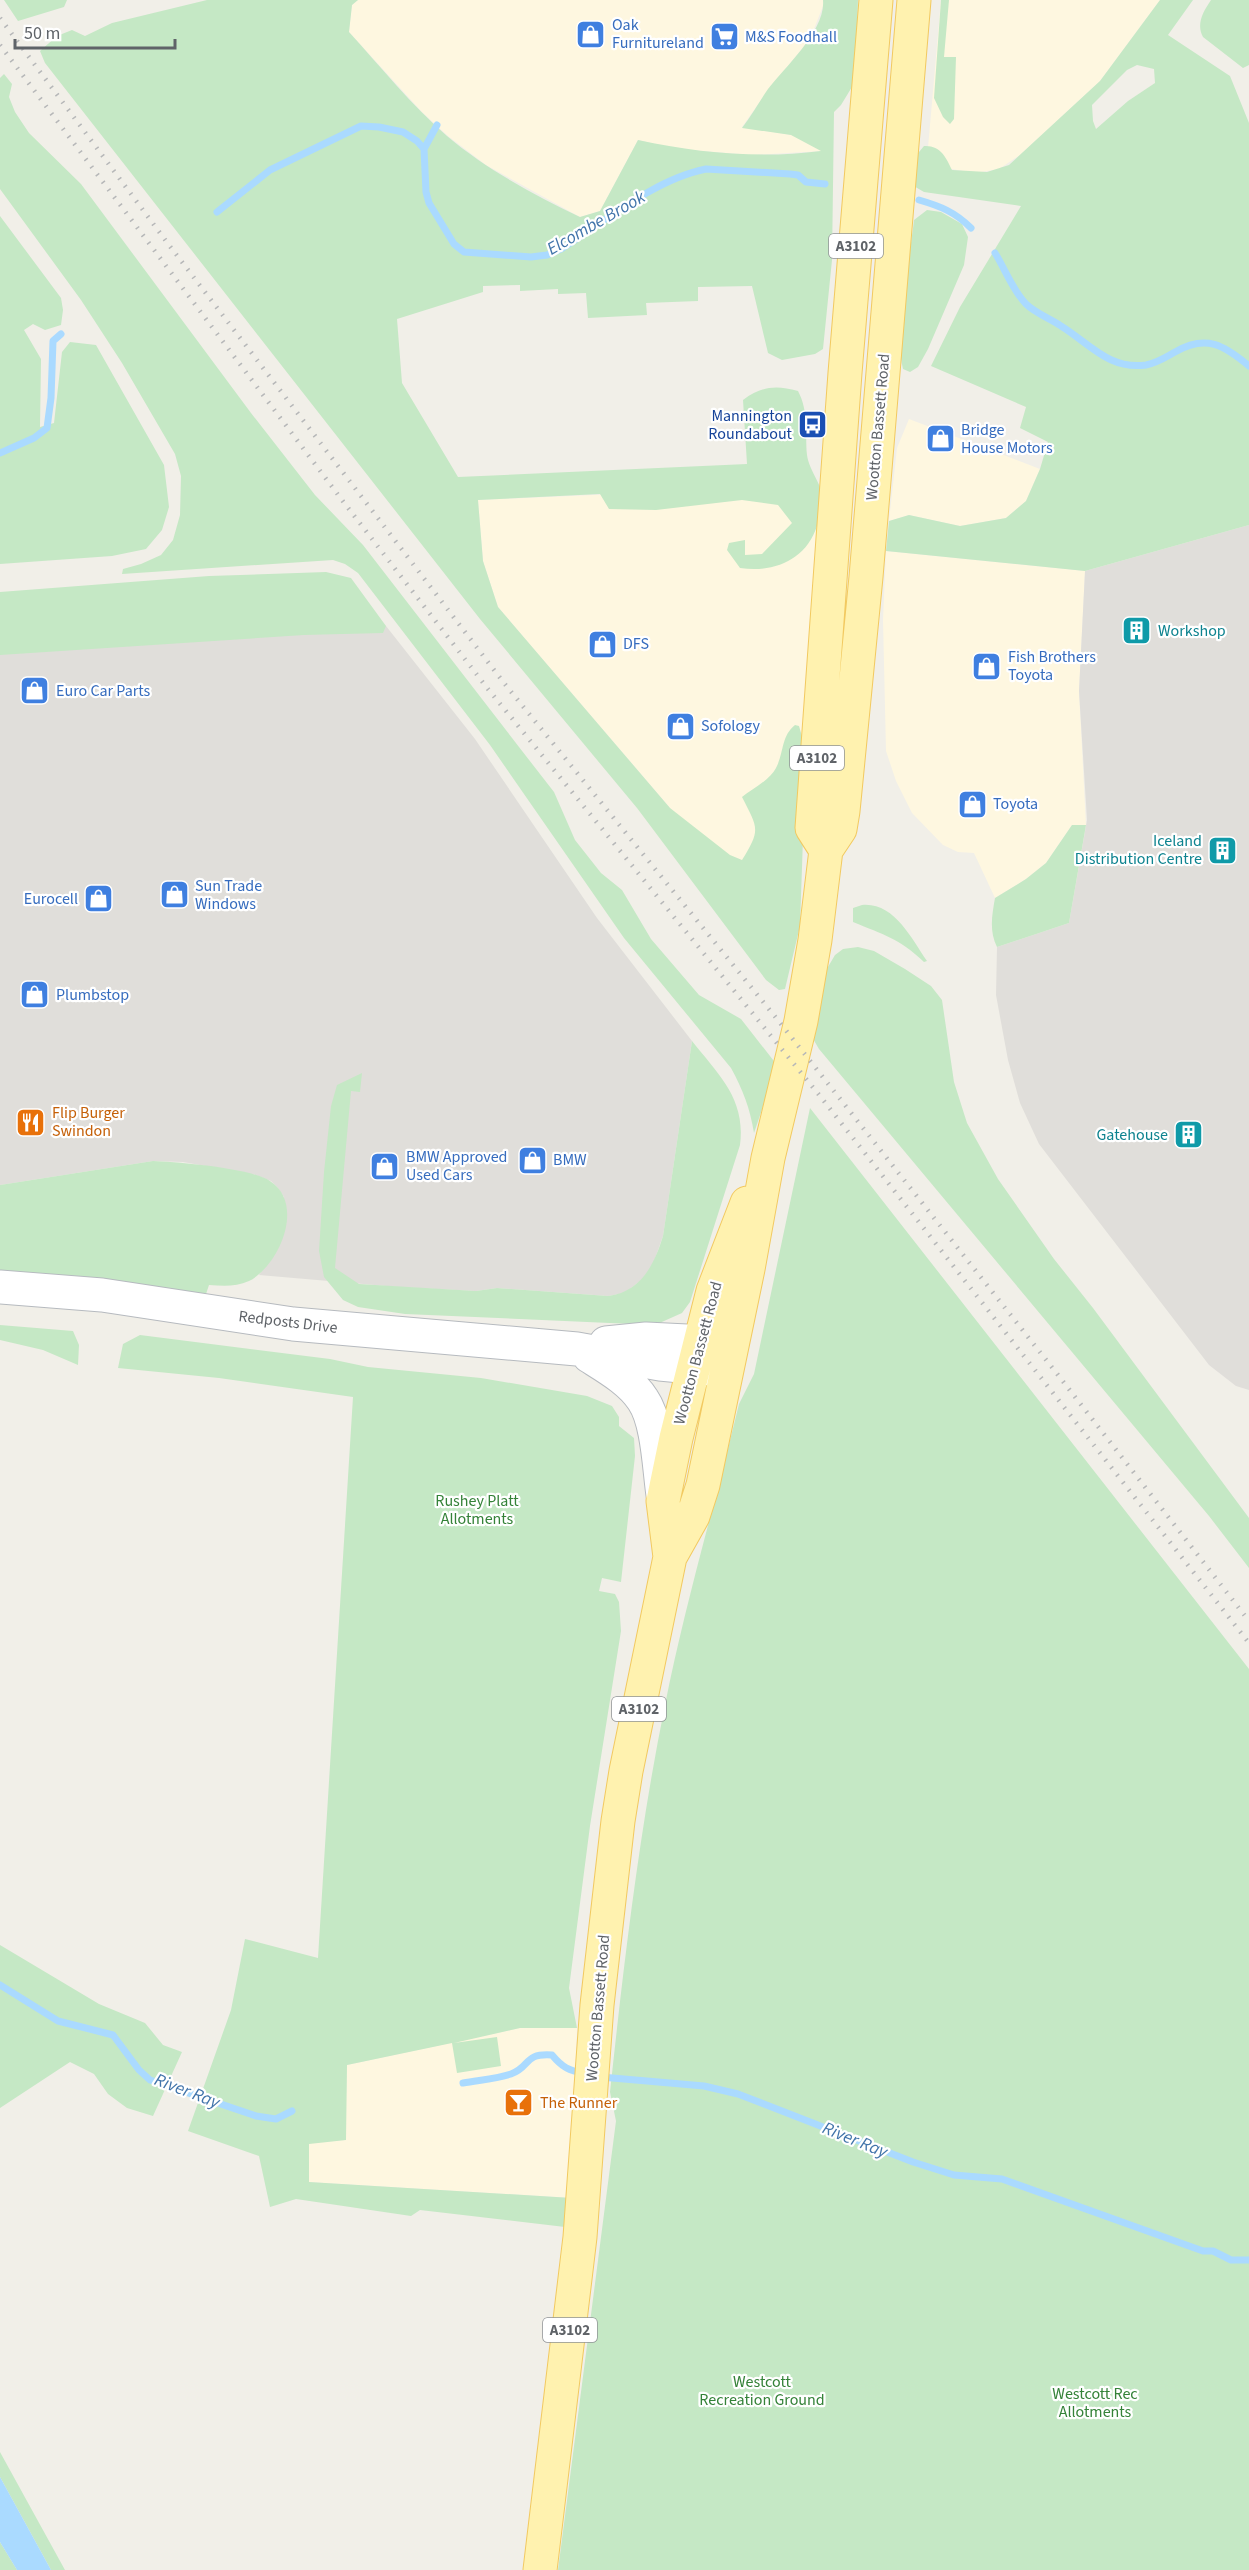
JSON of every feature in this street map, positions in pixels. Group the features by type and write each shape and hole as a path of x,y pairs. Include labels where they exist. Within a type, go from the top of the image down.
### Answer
{"main road":[{"name":"A3102","path":"826,850 812,828 845,373 876,0"},
{"name":"Wootton Bassett Road","path":"540,2570 580,2237 610,1881 626,1771 670,1557 693,1516 703,1485 768,1158 801,1021 815,940 826,850 840,829 854,706 914,0"},
{"name":"Wootton Bassett Road","path":"670,1557 663,1501 696,1355 713,1291 733,1234 768,1158"},
{"name":"Redposts Drive","path":"0,1287 102,1296 302,1324 578,1349 606,1343 646,1339 696,1355 730,1357"},
{"path":"578,1349 620,1377 644,1400 654,1431 663,1501"}],"shaded area":[{"path":"358,0 823,0 823,6 810,39 769,89 742,127 792,135 823,151 752,155 677,149 638,140 600,211 580,217 486,165 448,136 422,112 349,32 352,5"},
{"path":"941,0 1160,0 1100,81 1020,155 999,169 975,173 940,167 927,159"},
{"path":"909,419 1040,469 1026,501 1006,518 960,526 909,515 889,521 897,448"},
{"path":"798,486 823,514 807,666 803,742 736,885 498,607 483,561 478,500"},
{"path":"1249,525 1249,1390 1236,1386 1209,1365 1039,1144 1020,1103 1008,1060 996,995 997,947 1069,923 1087,820 1079,691 1085,571"},
{"path":"886,551 1085,571 1079,691 1086,825 1072,825 1046,863 1026,879 995,898 974,853 958,852 943,845 912,813 896,781 886,751 883,620"},
{"path":"365,619 386,626 475,739 597,918 692,1041 663,1236 652,1267 645,1277 625,1293 608,1296 497,1288 476,1291 259,1275 282,1239 284,1197 271,1181 256,1175 183,1162 153,1161 0,1185 0,631"},
{"path":"520,2028 577,2028 572,2198 309,2182 309,2143 345,2140 347,2065"}],"green space":[{"path":"4,0 67,0 64,7 18,21"},
{"path":"207,0 358,0 352,5 349,32 421,112 462,148 494,170 580,217 600,211 638,140 729,153 775,154 821,151 791,135 742,128 768,89 811,36 822,12 823,0 858,0 855,82 834,112 832,260 823,349 815,354 782,360 768,353 752,286 698,287 698,301 646,303 647,315 588,318 586,293 558,294 558,289 520,291 520,285 483,286 483,292 397,319 402,383 458,477 747,464 743,400 769,388 798,391 805,414 808,461 822,491 824,503 812,538 805,548 797,556 776,566 740,568 727,550 729,543 745,540 745,555 762,554 792,523 778,505 742,500 656,510 609,509 600,494 478,500 483,561 498,607 670,808 730,855 742,860 755,835 754,823 742,797 773,772 779,762 787,734 795,725 799,726 806,750 800,926 785,989 779,990 766,980 637,808 480,619 45,63 40,51 57,36 72,30 85,36 112,23"},
{"path":"941,0 949,0 944,57 956,57 954,119 950,124 943,117 934,98"},
{"path":"1160,0 1193,0 1168,35 1230,76 1249,123 1249,525 1085,571 886,551 889,521 909,515 960,526 1006,518 1026,501 1040,469 1048,442 1020,428 1026,407 931,366 960,307 1021,206 924,192 912,185 914,158 924,146 930,146 942,153 952,170 987,172 1009,165 1100,81","holes":["1137,65 1154,69 1155,83 1128,101 1096,129 1092,105 1127,70"]},
{"path":"1211,0 1249,0 1249,65 1243,68 1203,37 1200,23"},
{"path":"4,74 12,84 9,97 15,112 29,133 81,184 251,413 315,495 363,545 554,792 575,840 601,873 622,890 651,939 699,995 741,1019 777,1065 754,1133 746,1099 731,1068 624,938 490,745 358,573 345,564 333,560 122,574 123,569 161,555 173,540 180,515 181,476 175,454 122,363 81,300 0,189 0,78"},
{"path":"927,210 941,212 962,224 968,237 964,265 928,349 918,367 910,372 903,369 901,316 914,220"},
{"path":"0,216 61,298 63,310 61,325 45,330 33,324 24,330 41,359 40,427 54,423 62,352 70,342 96,345 164,465 169,507 162,530 146,549 112,556 0,564"},
{"path":"326,572 351,578 386,626 383,633 304,635 0,655 0,592 209,576"},
{"path":"1072,825 1086,825 1069,923 997,947 992,929 995,898 1026,879 1046,863"},
{"path":"862,905 883,909 892,915 908,932 927,961 924,962 907,947 891,938 853,922 853,908"},
{"path":"858,947 874,951 905,969 931,986 942,1000 954,1082 967,1123 998,1179 1054,1259 1249,1518 1249,1568 1209,1516 819,1049 812,1037 825,972 835,955 843,949"},
{"path":"692,1041 728,1088 735,1101 741,1129 740,1145 690,1302 682,1313 655,1325 405,1314 358,1307 343,1300 324,1277 319,1251 331,1106 337,1085 362,1073 360,1092 351,1091 335,1268 359,1284 476,1291 497,1288 608,1296 629,1289 638,1283 650,1267 663,1236"},
{"path":"810,1108 1249,1669 1249,2570 558,2570 616,2121 610,2092 647,1801 673,1667 691,1592 739,1404 754,1374"},
{"path":"153,1161 214,1166 261,1176 281,1191 286,1204 287,1219 284,1234 270,1262 260,1273 249,1281 239,1284 209,1285 206,1294 80,1276 0,1274 0,1185"},
{"path":"0,1325 73,1331 79,1345 78,1365 43,1350 0,1340"},
{"name":"Rushey Platt Allotments","path":"140,1335 330,1359 368,1367 481,1378 587,1396 612,1406 619,1417 619,1426 634,1438 635,1456 621,1582 602,1578 599,1591 615,1594 619,1602 621,1631 590,1826 569,1988 577,2028 520,2028 454,2043 497,2037 501,2066 457,2073 452,2043 347,2065 346,2140 309,2144 309,2182 572,2198 565,2227 420,2210 411,2216 296,2199 270,2207 259,2156 188,2131 231,2010 245,1939 318,1958 353,1397 219,1378 118,1368 123,1344"},
{"path":"0,1945 99,2004 145,2023 163,2045 182,2052 153,2116 127,2108 108,2094 94,2074 70,2062 0,2108"},
{"path":"0,2452 65,2570 51,2570 0,2477"},
{"path":"0,2542 17,2570 0,2570"}],"water":[{"path":"0,2477 51,2570 17,2570 0,2542"}],"waterway":[{"path":"424,149 437,125"},
{"name":"Elcombe Brook","path":"217,212 270,170 361,126 403,132 417,141 424,149 426,192 429,203 454,244 464,252 531,257 547,255 561,249 649,192 687,174 706,169 798,175 806,182 825,184"},
{"name":"Elcombe Brook","path":"919,200 947,210 971,228"},
{"name":"Elcombe Brook","path":"995,253 1026,304 1110,360 1121,364 1146,365 1186,347 1205,343 1214,344 1231,352 1249,366"},
{"name":"Elcombe Brook","path":"0,453 34,438 47,428 51,398 53,341 61,334"},
{"name":"River Ray","path":"0,1985 58,2021 113,2035 139,2070 150,2080 256,2116 276,2119 292,2111"},
{"name":"River Ray","path":"463,2083 511,2074 522,2068 532,2058 543,2055 552,2055 566,2068 584,2073"},
{"name":"River Ray","path":"601,2077 704,2086 738,2094 913,2162 954,2175 1002,2179 1203,2251 1213,2251 1231,2260 1249,2260"}],"railway":[{"path":"0,18 169,245 504,683 777,1019 1249,1621"},
{"path":"0,45 345,504 488,689 820,1096 1249,1643"}],"place":[{"name":"Oak Furnitureland","path":"591,34"},
{"name":"M&S Foodhall","path":"724,37"},
{"name":"Mannington Roundabout","path":"813,425"},
{"name":"Bridge House Motors","path":"940,439"},
{"name":"Workshop","path":"1137,631"},
{"name":"DFS","path":"602,644"},
{"name":"Fish Brothers Toyota","path":"987,666"},
{"name":"Euro Car Parts","path":"35,691"},
{"name":"Sofology","path":"680,726"},
{"name":"Toyota","path":"972,804"},
{"name":"Iceland Distribution Centre","path":"1223,850"},
{"name":"Sun Trade Windows","path":"174,895"},
{"name":"Eurocell","path":"99,899"},
{"name":"Plumbstop","path":"35,995"},
{"name":"Flip Burger Swindon","path":"31,1122"},
{"name":"Gatehouse","path":"1189,1135"},
{"name":"BMW","path":"532,1160"},
{"name":"BMW Approved Used Cars","path":"385,1166"},
{"name":"The Runner","path":"519,2103"}],"park label":[{"name":"Westcott Recreation Ground","path":"762,2391"},
{"name":"Westcott Rec Allotments","path":"1095,2403"}]}
